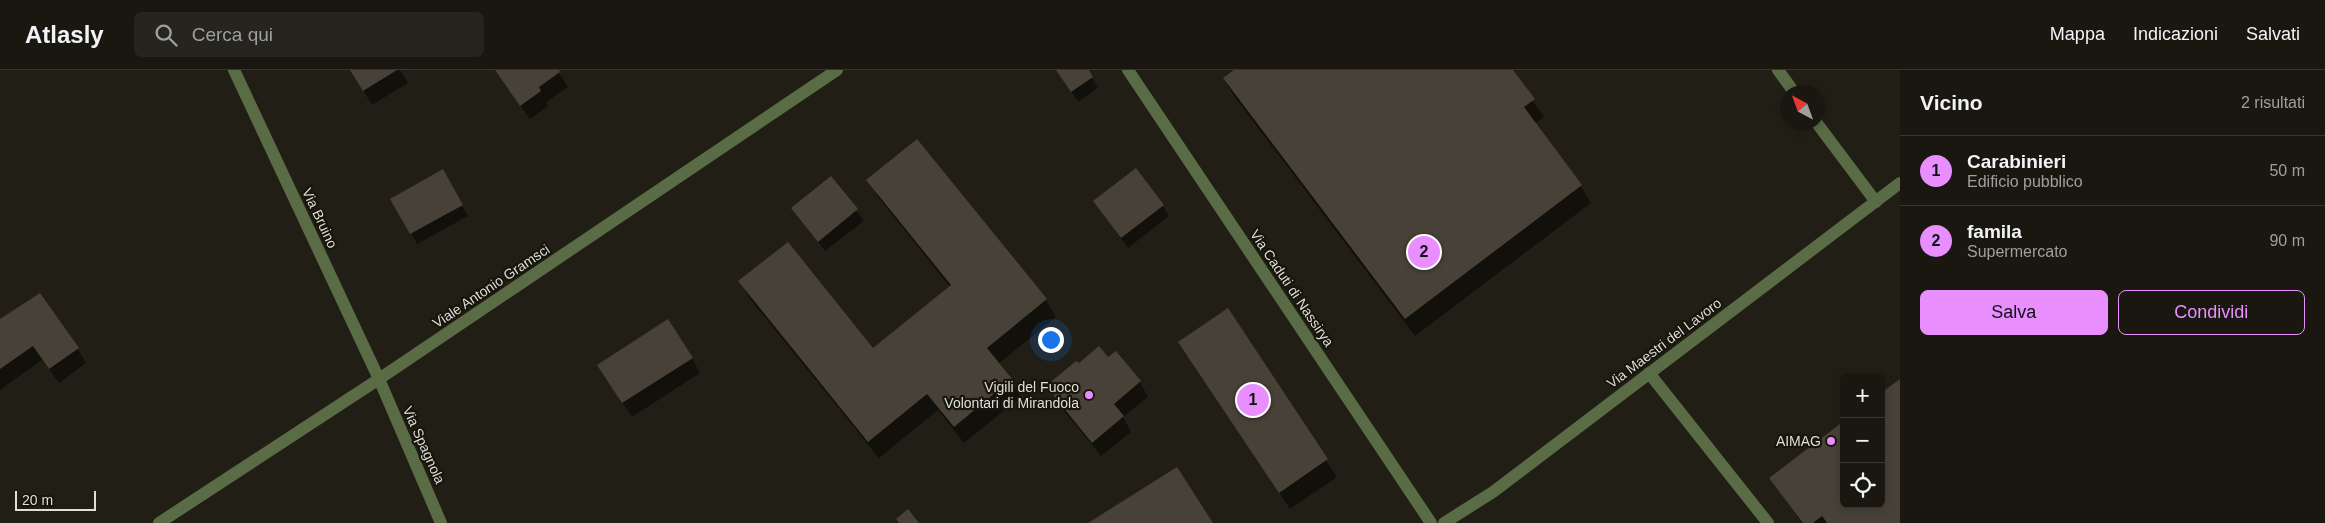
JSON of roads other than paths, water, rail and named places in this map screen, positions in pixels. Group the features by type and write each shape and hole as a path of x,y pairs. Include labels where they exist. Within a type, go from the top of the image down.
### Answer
{"street":[{"name":"Via Bruino","path":"234,70 379,380"},
{"name":"Viale Antonio Gramsci","path":"159,523 379,380 837,70"},
{"name":"Via Caduti di Nassirya","path":"1128,70 1431,523"},
{"path":"1778,70 1789,85"},
{"path":"1822,130 1876,202"},
{"name":"Via Maestri del Lavoro","path":"1444,523 1492,492 1900,184"},
{"path":"1649,373 1768,523"},
{"name":"Via Spagnola","path":"379,380 442,523"}],"place":[{"name":"famila","path":"1424,252"},
{"name":"Vigili del Fuoco Volontari di Mirandola","path":"1089,395"},
{"name":"Carabinieri","path":"1253,400"},
{"name":"AIMAG","path":"1831,441"}]}
